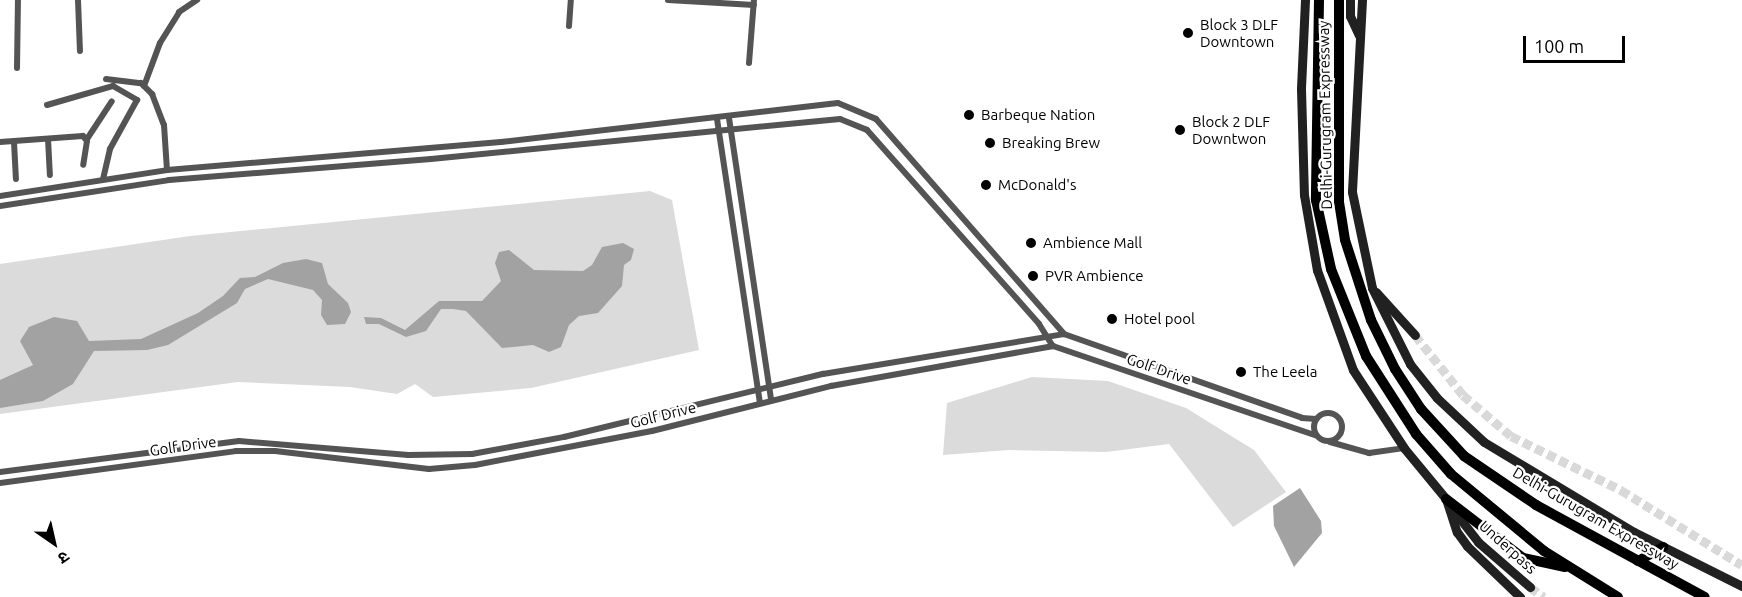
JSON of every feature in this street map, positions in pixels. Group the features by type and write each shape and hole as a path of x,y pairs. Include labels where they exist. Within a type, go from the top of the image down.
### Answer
{"highway":[{"name":"Delhi-Gurugram Expressway","path":"1319,0 1316,200 1323,244 1346,312 1366,356 1416,434 1451,474 1569,567 1618,597"},
{"name":"Delhi-Gurugram Expressway","path":"1339,0 1340,202 1345,240 1371,320 1395,369 1421,409 1454,448 1536,505 1705,597"},
{"path":"1446,499 1523,558 1569,567"},
{"path":"1638,561 1663,547"}],"main road":[{"name":"Underpass","path":"1305,0 1304,191 1312,250 1353,370 1404,448 1478,542 1530,587"},
{"path":"1350,0 1350,16 1360,37"},
{"path":"1362,0 1352,192 1372,288 1405,355 1437,398 1462,425 1506,457 1663,547 1742,586"},
{"path":"1372,288 1415,335"},
{"path":"1446,499 1457,532 1467,546 1520,597"}],"street":[{"path":"17,68 18,0"},
{"path":"78,0 80,51"},
{"path":"144,86 159,43 179,12 197,0"},
{"path":"569,26 571,0"},
{"path":"668,0 754,3 749,63"},
{"path":"106,80 128,79 144,86 152,94 164,125 167,170"},
{"path":"47,105 113,86 137,100 110,149 103,179"},
{"path":"82,165 87,139 112,101"},
{"path":"0,196 167,170 429,149 729,118 838,103 873,117 1064,334"},
{"path":"729,118 771,399"},
{"path":"0,206 94,190 220,175 430,159 719,132 830,118 861,126 1039,324 1053,346"},
{"path":"717,119 760,402"},
{"path":"609,131 610,142"},
{"path":"0,142 81,136 87,139"},
{"path":"48,139 50,175"},
{"path":"14,142 16,179"},
{"path":"429,149 430,159"},
{"path":"92,180 94,190"},
{"name":"Golf Drive","path":"0,472 239,441 360,448 442,456 472,453 631,422 758,388 868,366 1064,334 1302,418 1316,419"},
{"name":"Golf Drive","path":"0,483 236,451 360,460 429,469 475,465 652,431 771,399 1053,346 1315,435"},
{"path":"868,366 869,380"},
{"path":"1330,442 1340,435 1340,419 1328,413 1316,419 1315,435 1330,442 1369,453 1404,448"},
{"path":"360,448 360,460"}],"shaded area":[{"path":"650,191 672,200 699,350 531,388 433,397 415,384 397,394 350,387 238,382 0,414 0,264 190,236"},
{"path":"623,243 634,249 631,260 624,265 622,286 598,313 579,316 569,325 561,347 549,352 533,345 502,348 466,311 453,309 441,309 426,331 406,337 379,324 366,324 364,317 381,318 405,330 439,301 482,301 501,281 495,263 499,252 509,250 534,270 583,271 592,265 602,247"},
{"path":"306,259 322,263 328,284 348,303 351,312 345,324 327,325 321,315 322,300 313,290 268,279 245,289 237,303 168,345 147,350 94,351 73,384 43,401 0,408 0,380 33,365 20,341 29,327 54,317 77,321 89,341 141,339 198,313 223,296 240,278 255,277 283,263"},
{"path":"1032,377 1108,381 1186,408 1254,450 1286,492 1233,527 1169,444 1106,452 1009,450 943,455 947,403"},
{"path":"1300,488 1321,521 1322,533 1294,567 1274,526 1273,506"}],"tunnel":[{"path":"1415,335 1463,395 1511,436 1621,490 1742,565"},
{"path":"1530,587 1544,597"}],"place":[{"name":"Block 3 DLF Downtown","path":"1188,33"},
{"name":"Barbeque Nation","path":"969,115"},
{"name":"Block 2 DLF Downtwon","path":"1180,130"},
{"name":"Breaking Brew","path":"990,143"},
{"name":"McDonald's","path":"986,185"},
{"name":"Ambience Mall","path":"1031,243"},
{"name":"PVR Ambience","path":"1033,276"},
{"name":"Hotel pool","path":"1112,319"},
{"name":"The Leela","path":"1241,372"}]}
